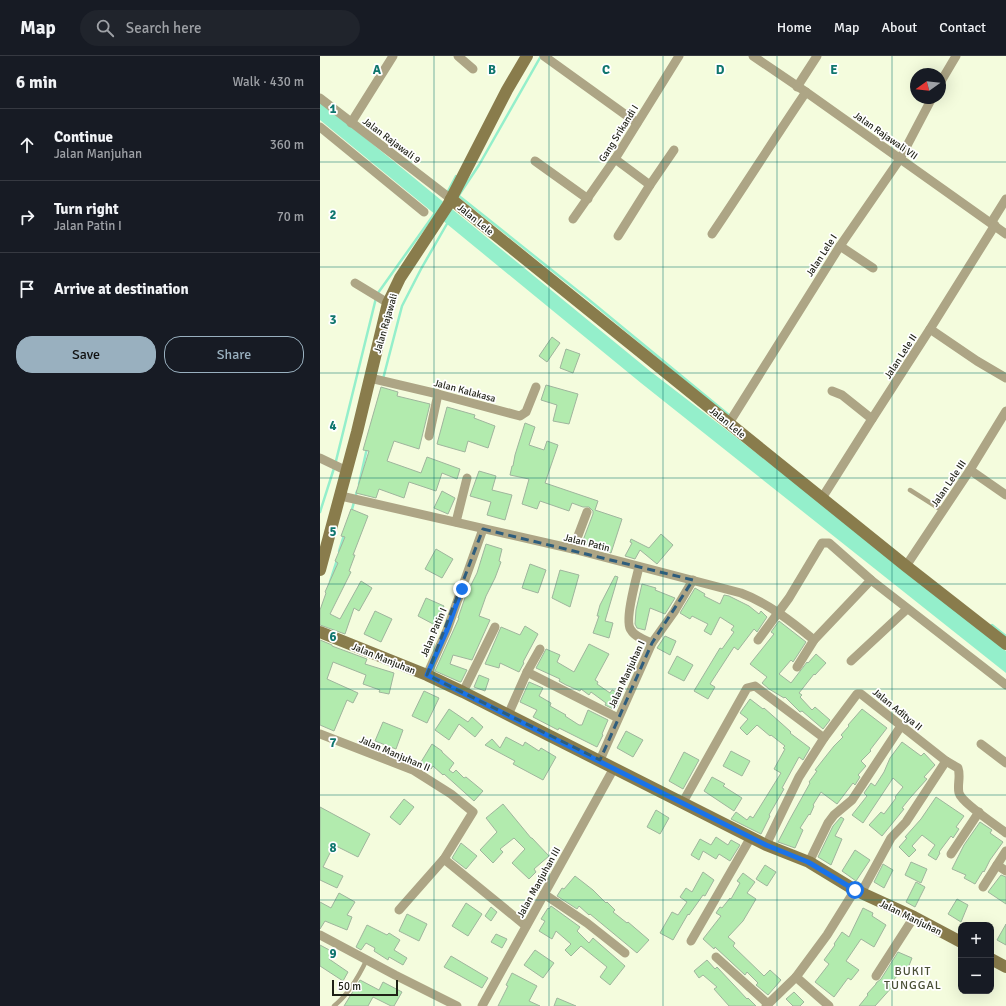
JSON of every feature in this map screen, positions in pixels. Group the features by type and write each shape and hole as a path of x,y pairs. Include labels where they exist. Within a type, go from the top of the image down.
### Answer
{"main road":[{"name":"Jalan Rajawali","path":"320,570 341,496 388,303 400,278 450,202 508,90 528,56"},
{"name":"Jalan Lele","path":"450,202 1006,644"},
{"name":"Jalan Manjuhan","path":"320,632 427,675 463,692 766,845 808,862 858,891 914,917 958,940"},
{"path":"994,960 1006,967"}],"street":[{"path":"351,123 392,56"},
{"path":"458,56 473,69"},
{"path":"544,56 637,123"},
{"name":"Gang Srikandi I","path":"573,219 615,159 679,56"},
{"name":"Jalan Rajawali VII","path":"753,56 1006,234"},
{"path":"797,87 817,56"},
{"path":"946,73 956,56"},
{"path":"712,234 806,92"},
{"name":"Jalan Rajawali 9","path":"320,98 450,202"},
{"name":"Jalan Lele I","path":"729,423 840,246 900,159 929,104"},
{"path":"320,127 424,212"},
{"path":"618,236 674,150"},
{"path":"615,159 650,185"},
{"path":"535,160 588,199"},
{"name":"Jalan Lele II","path":"822,498 930,329 993,224 1006,199"},
{"path":"840,246 873,268"},
{"path":"355,283 388,303"},
{"path":"930,329 976,361 1006,378"},
{"name":"Jalan Kalakasa","path":"370,378 520,416 526,412 536,387"},
{"path":"832,391 842,395 872,419"},
{"path":"429,436 438,394"},
{"name":"Jalan Lele III","path":"906,566 970,470 1006,411"},
{"path":"320,458 347,471"},
{"path":"970,470 1006,495"},
{"path":"456,522 467,478"},
{"name":"Jalan Patin","path":"341,496 573,549 741,593 753,597 778,613 814,640"},
{"path":"573,549 588,512"},
{"name":"Jalan Patin I","path":"427,675 447,630 483,529"},
{"path":"758,640 800,580 822,543 829,543 907,609 1006,685"},
{"path":"639,567 627,620 630,630 642,639 652,643"},
{"name":"Jalan Manjuhan I","path":"600,760 652,643 674,612 693,580"},
{"path":"797,667 814,640 871,580"},
{"path":"851,661 907,609"},
{"path":"463,692 495,627"},
{"path":"508,715 527,672 540,649"},
{"path":"527,672 618,718"},
{"path":"683,802 744,692 750,687 755,686 824,738"},
{"name":"Jalan Aditya II","path":"766,845 799,777 824,738 857,694 864,695 946,761 958,768 959,794 963,799 1006,833"},
{"path":"808,862 828,823 834,815 852,800 901,726"},
{"name":"Jalan Manjuhan II","path":"320,734 413,770 435,783 471,809 473,814 444,859 399,910"},
{"path":"981,744 1006,763"},
{"path":"716,957 767,1005 796,977 827,935 858,891 891,838 906,822 946,761"},
{"name":"Jalan Manjuhan III","path":"482,1006 614,768"},
{"path":"951,854 979,812"},
{"path":"690,941 751,837"},
{"path":"983,887 1006,851"},
{"path":"444,859 526,926"},
{"path":"997,865 1006,871"},
{"path":"544,894 582,920 625,953"},
{"path":"876,976 914,917"},
{"path":"320,934 395,975 457,1006"},
{"path":"796,977 829,1006"}],"lane":[{"path":"910,490 943,511"},
{"path":"334,1006 341,1000 355,982 367,959"}],"highlighted area":[{"path":"483,529 693,580 652,643 600,760 427,675"}],"shaded area":[{"path":"320,101 650,371 828,508 1006,651 1006,673 641,383 320,120"}],"building":[{"path":"552,337 560,343 547,362 539,356"},
{"path":"566,349 580,354 573,373 560,368"},
{"path":"546,385 578,394 569,424 553,421 557,405 541,400"},
{"path":"381,387 398,392 397,396 430,404 419,449 394,441 387,461 421,473 427,457 460,469 457,479 442,473 436,491 409,482 404,498 379,489 376,498 356,493 369,451 363,450"},
{"path":"447,407 475,415 474,418 495,426 488,448 468,441 465,452 437,444"},
{"path":"525,423 535,427 529,445 544,450 547,441 558,445 545,483 598,501 595,510 622,519 611,553 582,543 593,514 593,511 589,507 583,507 572,503 569,511 540,501 537,509 522,504 529,479 510,475"},
{"path":"479,471 496,476 492,490 512,495 505,520 487,515 491,502 470,496"},
{"path":"442,491 455,498 448,514 434,508"},
{"path":"351,509 368,516 353,555 355,555 349,571 351,572 330,614 340,619 361,581 372,588 359,611 354,608 345,634 320,625 320,610 326,593 325,592 338,563 335,561 345,537 341,536"},
{"path":"661,534 673,545 657,564 640,550 635,559 625,556 632,543 630,542 631,539 649,548"},
{"path":"486,544 502,549 499,561 501,562 479,616 490,620 472,660 453,655 450,664 467,670 460,682 435,671 459,618 468,589 477,573"},
{"path":"436,549 453,559 442,578 425,569"},
{"path":"530,564 546,570 538,593 522,588"},
{"path":"560,570 579,575 570,607 552,598"},
{"path":"615,576 618,577 605,621 613,623 609,638 593,633 599,616 597,616 600,605"},
{"path":"642,584 656,588 655,590 675,598 665,614 650,608 645,630 637,628 635,624 636,610"},
{"path":"695,588 705,594 704,596 720,604 724,595 729,596 749,606 759,614 761,611 767,617 757,632 754,629 738,650 734,647 710,684 715,687 708,699 694,691 720,648 722,649 734,632 731,630 734,626 720,617 711,635 704,631 708,624 692,616 690,619 680,613"},
{"path":"426,598 444,606 435,625 418,616"},
{"path":"375,611 392,619 381,642 364,634"},
{"path":"779,621 806,642 793,662 791,660 779,674 791,683 807,662 808,663 816,654 826,663 815,675 814,674 799,693 802,695 800,697 812,710 815,707 830,720 823,729 802,711 800,712 785,697 784,698 769,689 762,683 767,677 750,664 774,634 771,632"},
{"path":"525,626 538,634 519,672 500,663 499,668 485,664 501,627 520,635"},
{"path":"665,636 676,641 670,655 657,648"},
{"path":"320,640 367,659 365,664 394,673 389,694 379,692 380,690 363,684 366,675 333,662 327,679 358,693 353,703 347,700 334,731 320,725"},
{"path":"589,644 609,654 595,680 598,682 597,684 610,693 612,690 622,694 616,708 614,707 613,709 605,705 606,703 591,692 589,695 581,689 580,691 566,685 559,681 560,679 536,668 546,649 560,655 557,662 574,672"},
{"path":"677,656 693,665 684,681 668,673"},
{"path":"479,675 489,679 485,691 474,687"},
{"path":"529,682 543,688 539,696 551,703 550,706 566,715 565,716 579,725 582,725 588,710 608,720 597,747 533,717 537,710 520,702"},
{"path":"424,691 439,698 427,723 412,716"},
{"path":"750,699 763,709 764,708 791,732 790,733 810,748 803,760 799,757 782,788 784,789 769,815 770,816 761,834 731,819 736,812 747,820 750,816 753,818 781,773 774,769 785,749 783,748 785,746 757,725 747,735 740,728 748,719 740,713"},
{"path":"449,709 468,722 472,717 483,727 475,737 459,724 449,740 435,730"},
{"path":"862,709 887,728 870,750 871,751 861,761 866,766 858,775 860,777 855,785 853,783 837,804 821,792 813,805 814,806 810,815 809,814 800,828 803,830 795,848 778,842 810,783 809,782 817,771 815,770 843,737 841,735"},
{"path":"383,722 403,730 396,749 375,741"},
{"path":"626,731 643,740 633,757 617,748"},
{"path":"506,737 523,746 525,742 539,751 541,748 556,757 543,780 513,764 515,761 485,745 492,739 500,748"},
{"path":"902,742 921,756 924,753 935,765 924,777 927,779 902,808 904,809 882,836 869,825 881,812 884,814 903,787 893,778 863,823 852,815 867,796 864,793 871,783 875,786 884,772 890,758"},
{"path":"432,744 442,751 454,763 449,770 453,773 456,770 464,778 466,777 483,791 474,801 444,774 443,775 433,766 431,769 421,762"},
{"path":"731,751 750,761 742,776 723,766"},
{"path":"684,752 699,760 683,789 669,781"},
{"path":"712,777 725,784 723,786 742,798 734,811 704,791"},
{"path":"936,797 964,816 956,827 959,829 953,838 951,836 939,852 940,853 936,860 928,855 935,845 922,835 912,846 916,850 909,857 899,847"},
{"path":"404,799 414,807 400,825 390,817"},
{"path":"503,804 531,838 549,856 534,869 536,872 529,879 512,863 525,849 514,838 500,849 503,852 493,863 480,850 497,832 486,818"},
{"path":"320,807 370,834 358,857 334,845 323,867 343,876 337,888 320,880"},
{"path":"656,810 669,818 660,834 647,827"},
{"path":"841,817 844,819 835,836 842,839 831,865 818,857 833,826"},
{"path":"980,822 992,830 990,833 1003,842 975,884 964,878 966,875 952,869 964,845"},
{"path":"716,837 728,845 731,840 740,845 730,861 719,854 716,859 703,851 699,860 691,855 700,839 711,845"},
{"path":"461,843 477,856 466,869 452,858"},
{"path":"855,850 870,860 856,881 842,871"},
{"path":"911,862 927,869 921,883 905,875"},
{"path":"883,864 893,870 884,888 874,882"},
{"path":"765,865 776,872 767,886 756,879"},
{"path":"703,872 714,880 705,896 703,895 689,915 688,914 673,940 660,933 672,912 678,915 687,902 680,897 686,888 692,892"},
{"path":"743,873 755,882 747,893 756,899 743,921 728,937 735,943 733,946 764,976 770,970 781,980 768,995 756,985 758,983 747,972 745,975 715,947 714,949 703,939 721,916 716,913 720,907 722,908 730,898 731,899 740,883 737,881"},
{"path":"1001,875 1006,877 1006,904 988,892"},
{"path":"575,876 593,890 606,903 607,902 615,910 613,912 627,923 628,922 649,940 637,953 579,906 577,909 557,896 562,888 564,889"},
{"path":"916,882 925,887 915,907 906,902"},
{"path":"339,893 355,902 347,915 352,917 347,930 325,921 320,929 320,902 331,908"},
{"path":"957,899 968,905 961,922 948,914"},
{"path":"466,903 482,914 468,936 452,926"},
{"path":"551,906 580,927 577,931 589,943 593,938 625,966 610,985 600,977 607,967 581,946 571,956 565,950 571,944 556,931 552,939 539,931 545,921 541,919"},
{"path":"491,907 497,912 491,921 485,916"},
{"path":"863,908 873,913 872,916 886,925 874,947 861,939 846,961 859,970 851,980 848,978 834,997 815,982 829,964 824,960 835,945 834,944 842,932 849,937"},
{"path":"407,914 427,924 419,941 399,931"},
{"path":"1006,924 1006,945 997,940"},
{"path":"367,925 387,935 389,933 400,940 394,950 407,958 403,965 389,957 388,960 374,951 375,948 366,943 361,950 356,947"},
{"path":"496,934 507,939 502,948 491,942"},
{"path":"320,945 333,952 329,959 348,972 343,981 320,966"},
{"path":"535,950 554,963 543,978 524,965"},
{"path":"898,952 912,958 908,968 905,967 890,984 893,986 875,1006 859,1006 868,995 867,994 881,979"},
{"path":"451,956 488,978 482,988 444,967"},
{"path":"707,960 715,969 717,967 747,999 748,998 756,1006 729,1006 714,989 717,987 703,975 699,978 694,971"},
{"path":"512,973 537,986 529,1001 540,1006 498,1006 508,986 506,985"},
{"path":"360,980 379,990 383,982 402,992 394,1006 373,997 368,1006 344,1006"},
{"path":"794,992 804,1002 800,1006 793,1006 786,999"},
{"path":"557,998 576,1006 554,1006"}],"waterway":[{"path":"459,195 479,165 541,56"},
{"path":"447,193 456,176"},
{"path":"459,196 588,299 730,416"},
{"path":"378,293 435,213"},
{"path":"383,379 402,306 448,222"},
{"path":"320,512 335,465 376,298"},
{"path":"359,484 367,448"},
{"path":"351,513 357,491"},
{"path":"339,551 344,535"},
{"path":"330,582 337,560"},
{"path":"992,625 1006,636"}],"district":[{"name":"BUKIT TUNGGAL","path":"913,978"}],"route":[{"path":"462,589 447,630 427,675 683,802 766,845 808,862 855,890"}]}
